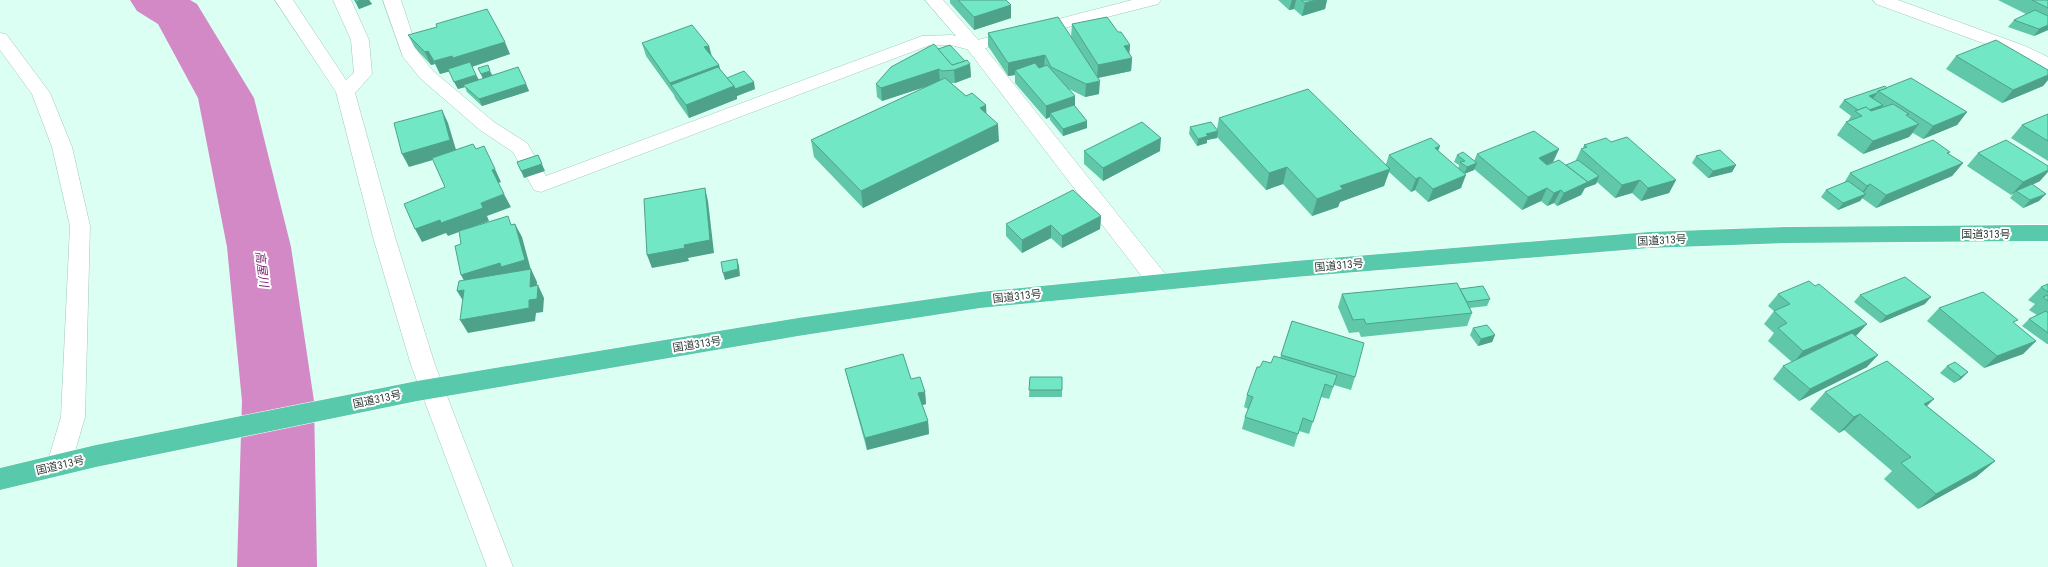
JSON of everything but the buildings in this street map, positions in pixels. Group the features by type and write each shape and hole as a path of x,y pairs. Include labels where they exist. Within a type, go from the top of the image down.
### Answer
{"highway":[{"name":"国道313号","path":"0,479 96,456 425,389 798,327 980,300 1158,281 1649,240 1788,235 2048,233"}],"street":[{"path":"284,0 345,92 384,238 423,365 425,389 500,567"},
{"path":"342,0 360,40 362,74 345,92"},
{"path":"392,0 409,53 422,70 487,126 520,148 541,185 928,40 952,40 974,46 1152,0"},
{"path":"934,0 974,46 1158,281"},
{"path":"1882,0 2019,50 2048,64"},
{"path":"0,38 41,93 62,147 80,226 73,417 60,464"}],"waterway":[{"name":"高屋川","path":"155,0 179,15 226,98 259,247 278,401 277,567"}]}
